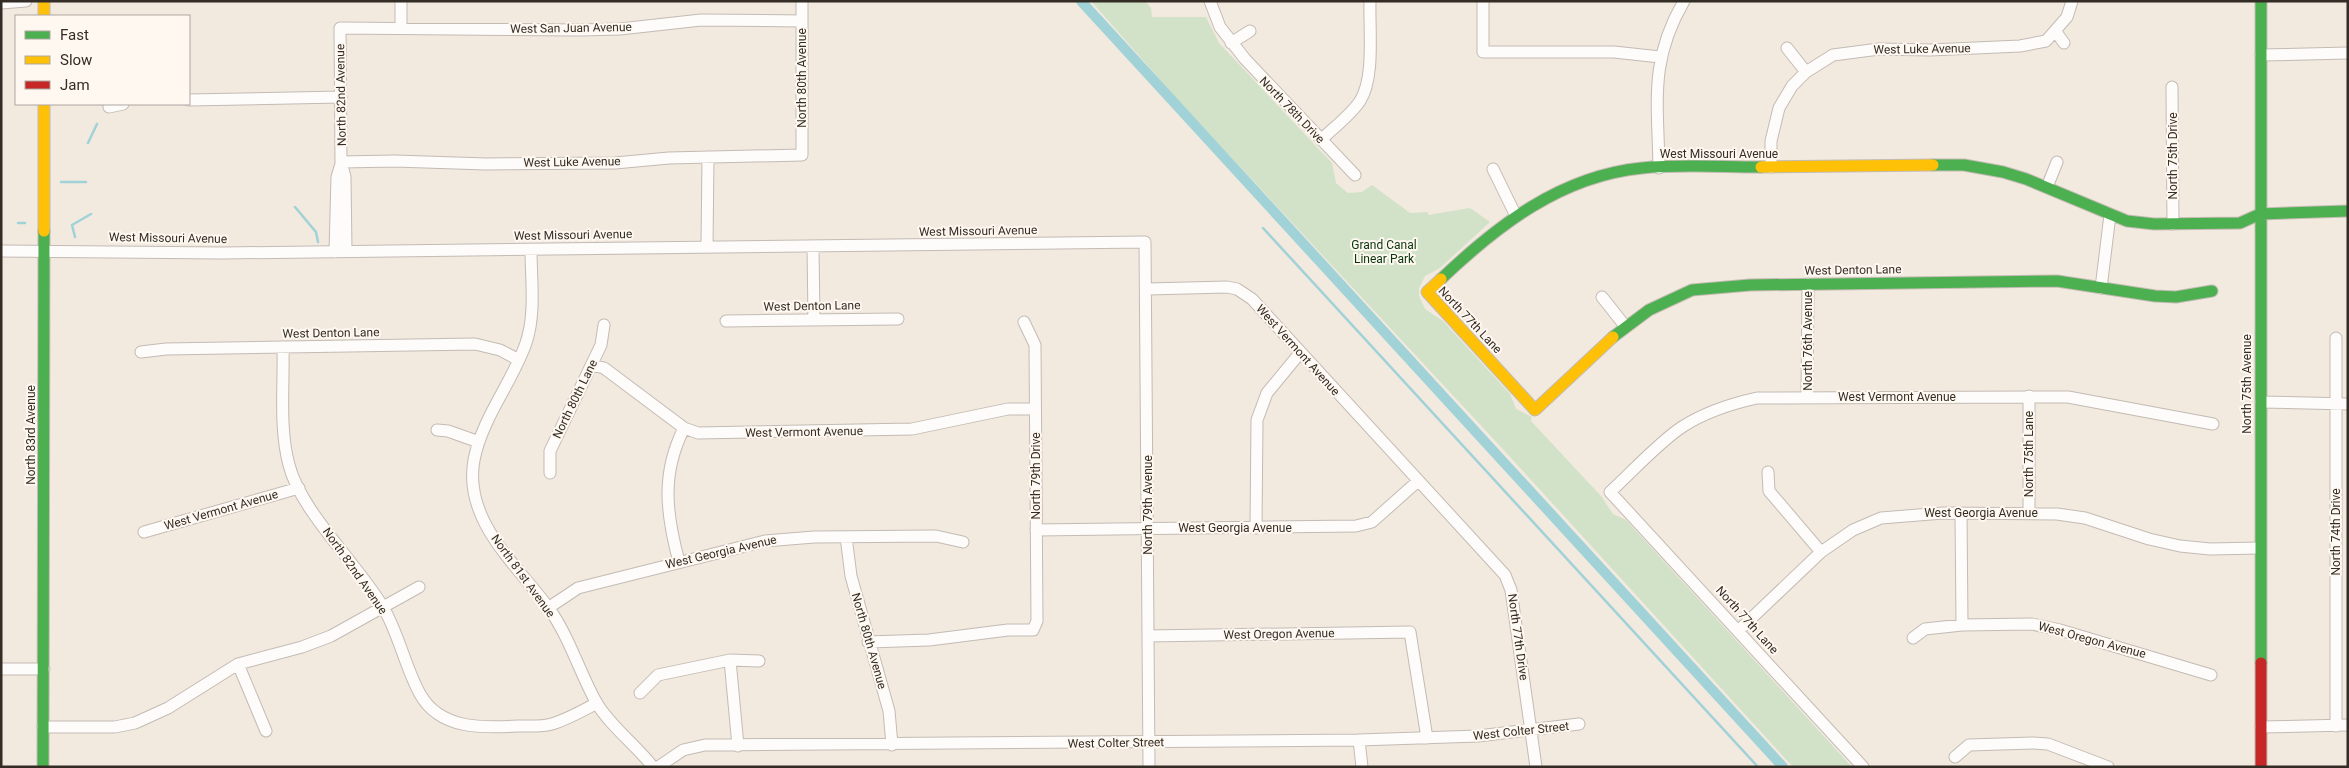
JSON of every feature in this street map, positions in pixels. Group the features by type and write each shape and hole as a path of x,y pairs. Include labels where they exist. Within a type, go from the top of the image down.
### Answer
{"street":[{"path":"1,3 26,1"},
{"path":"44,1 44,15"},
{"path":"400,1 401,27"},
{"name":"North 80th Avenue","path":"802,1 802,155"},
{"name":"North 78th Drive","path":"1210,1 1220,27 1231,43 1355,175"},
{"path":"1321,140 1359,103 1366,87 1369,68 1370,1"},
{"path":"1482,1 1483,52 1614,52 1660,57"},
{"path":"1659,168 1657,78 1660,57 1673,20 1684,1"},
{"path":"2064,43 2056,32 2067,17 2072,1"},
{"name":"North 75th Avenue","path":"2261,1 2261,767"},
{"name":"West San Juan Avenue","path":"340,28 401,27 581,30 700,20 802,20"},
{"name":"North 82nd Avenue","path":"340,28 342,162 345,177 340,251"},
{"path":"1231,43 1250,30"},
{"name":"West Luke Avenue","path":"1771,167 1771,141 1779,108 1792,86 1806,72 1833,55 1879,49 1930,50 2020,46 2046,40 2056,32"},
{"path":"1787,48 1806,72"},
{"path":"2261,55 2348,53"},
{"name":"North 75th Drive","path":"2172,87 2173,224"},
{"path":"190,100 341,97"},
{"name":"North 83rd Avenue","path":"43,767 44,105"},
{"path":"109,106 116,105"},
{"name":"West Luke Avenue","path":"342,162 615,163 708,157 802,155"},
{"path":"708,157 708,246"},
{"path":"2047,187 2057,162"},
{"name":"West Missouri Avenue","path":"1427,292 1481,241 1515,214 1552,194 1603,175 1659,168 1964,165 2002,172 2047,187 2127,221 2173,224 2240,223 2260,214 2348,211"},
{"path":"1493,170 1515,214"},
{"path":"2101,288 2110,215"},
{"name":"West Missouri Avenue","path":"1,251 223,253 1145,242"},
{"name":"North 79th Avenue","path":"1145,242 1147,289 1149,767"},
{"path":"813,246 814,320"},
{"name":"North 81st Avenue","path":"531,249 532,315 528,335 519,360 479,442 474,462 473,484 481,516 511,564 548,608 565,637 597,703 654,767"},
{"name":"West Denton Lane","path":"1534,410 1624,326 1649,310 1692,290 1750,285 2057,281 2130,293 2176,297 2212,291"},
{"name":"North 76th Avenue","path":"1808,284 1808,397"},
{"name":"West Vermont Avenue","path":"1147,289 1218,287 1237,289 1252,299 1418,481"},
{"name":"North 77th Lane","path":"1427,292 1534,410"},
{"path":"1602,297 1624,326"},
{"name":"West Denton Lane","path":"726,321 898,319"},
{"name":"North 79th Drive","path":"868,642 929,640 1008,630 1033,630 1037,621 1035,345 1024,322"},
{"name":"North 80th Lane","path":"550,473 550,451 601,345 604,325"},
{"name":"North 74th Drive","path":"2336,338 2342,403 2342,726"},
{"name":"West Denton Lane","path":"142,352 166,349 475,344 487,345 519,360"},
{"name":"North 82nd Avenue","path":"283,347 286,450 289,466 298,488 384,607 420,695 433,711 452,722 476,727 550,725 597,703"},
{"path":"1256,528 1257,420 1267,393 1300,353"},
{"name":"West Vermont Avenue","path":"592,364 604,368 684,428 698,432 912,430 1008,409 1035,409"},
{"name":"West Vermont Avenue","path":"1610,492 1680,428 1703,415 1729,404 1757,398 2029,396 2087,399 2107,405 2213,424"},
{"name":"North 75th Lane","path":"2029,396 2029,513"},
{"path":"2261,402 2342,403"},
{"path":"679,562 668,509 668,479 672,456 684,428"},
{"path":"437,430 448,431 479,442"},
{"path":"1768,472 1768,491 1821,552"},
{"name":"West Georgia Avenue","path":"1036,530 1365,525 1372,522 1418,481"},
{"name":"North 77th Drive","path":"1418,481 1508,581 1511,590 1536,767"},
{"name":"West Vermont Avenue","path":"144,532 298,488"},
{"name":"North 77th Lane","path":"1610,492 1863,767"},
{"path":"1960,513 1962,625"},
{"name":"West Georgia Avenue","path":"1738,631 1821,552 1853,530 1881,518 1912,514 2029,513 2085,518 2149,539 2180,546 2210,549 2260,548"},
{"name":"West Georgia Avenue","path":"548,608 578,588 765,541 846,537 936,536 963,542"},
{"name":"North 80th Avenue","path":"846,537 848,561 868,642 889,711 892,745"},
{"path":"44,726 115,727 135,723 168,708 238,664 302,647 331,636 419,587"},
{"name":"West Oregon Avenue","path":"1914,638 1925,629 1962,625 2032,624 2060,630 2211,675"},
{"name":"West Oregon Avenue","path":"1148,636 1410,632 1426,738"},
{"path":"640,693 658,674 730,660 759,661"},
{"path":"730,660 738,746"},
{"path":"238,664 266,731"},
{"path":"1,669 44,669"},
{"name":"West Colter Street","path":"658,767 691,748 1359,740 1426,738 1531,731 1579,724"},
{"path":"2261,727 2342,726"},
{"path":"1359,740 1362,767"},
{"path":"1955,757 1969,745 2033,742 2048,744 2093,764 2108,767"}],"green space":[{"name":"Grand Canal Linear Park","path":"1091,1 1145,1 1151,8 1152,17 1206,17 1219,43 1332,163 1336,183 1348,193 1362,192 1372,185 1410,213 1428,212 1428,215 1470,208 1490,222 1440,268 1425,276 1419,288 1419,296 1425,309 1443,321 1510,394 1516,409 1532,417 1531,421 1601,496 1613,514 1626,520 1852,767 1793,767 1501,447 1176,98"}],"waterway":[{"path":"1081,1 1783,767"},
{"path":"88,143 97,124"},
{"path":"61,182 86,182"},
{"path":"295,207 316,232 318,242"},
{"path":"75,237 72,225 91,214"},
{"path":"18,223 25,223"},
{"path":"1263,228 1758,767"}],"traffic: fast":[{"path":"2261,1 2261,663"},
{"path":"1933,165 1964,165 2003,172 2026,179 2127,221 2154,224 2240,223 2260,214 2348,211"},
{"path":"1441,279 1508,222 1532,206 1584,181 1612,173 1642,168 1686,166 1761,167"},
{"path":"43,767 44,231"},
{"path":"1613,337 1649,310 1692,290 1750,285 2057,281 2155,296 2176,297 2212,291"}],"traffic: slow":[{"path":"44,1 44,15"},
{"path":"44,105 44,231"},
{"path":"1761,167 1933,165"},
{"path":"1441,279 1427,292 1535,410 1613,337"}],"traffic: jam":[{"path":"2261,663 2261,767"}]}
